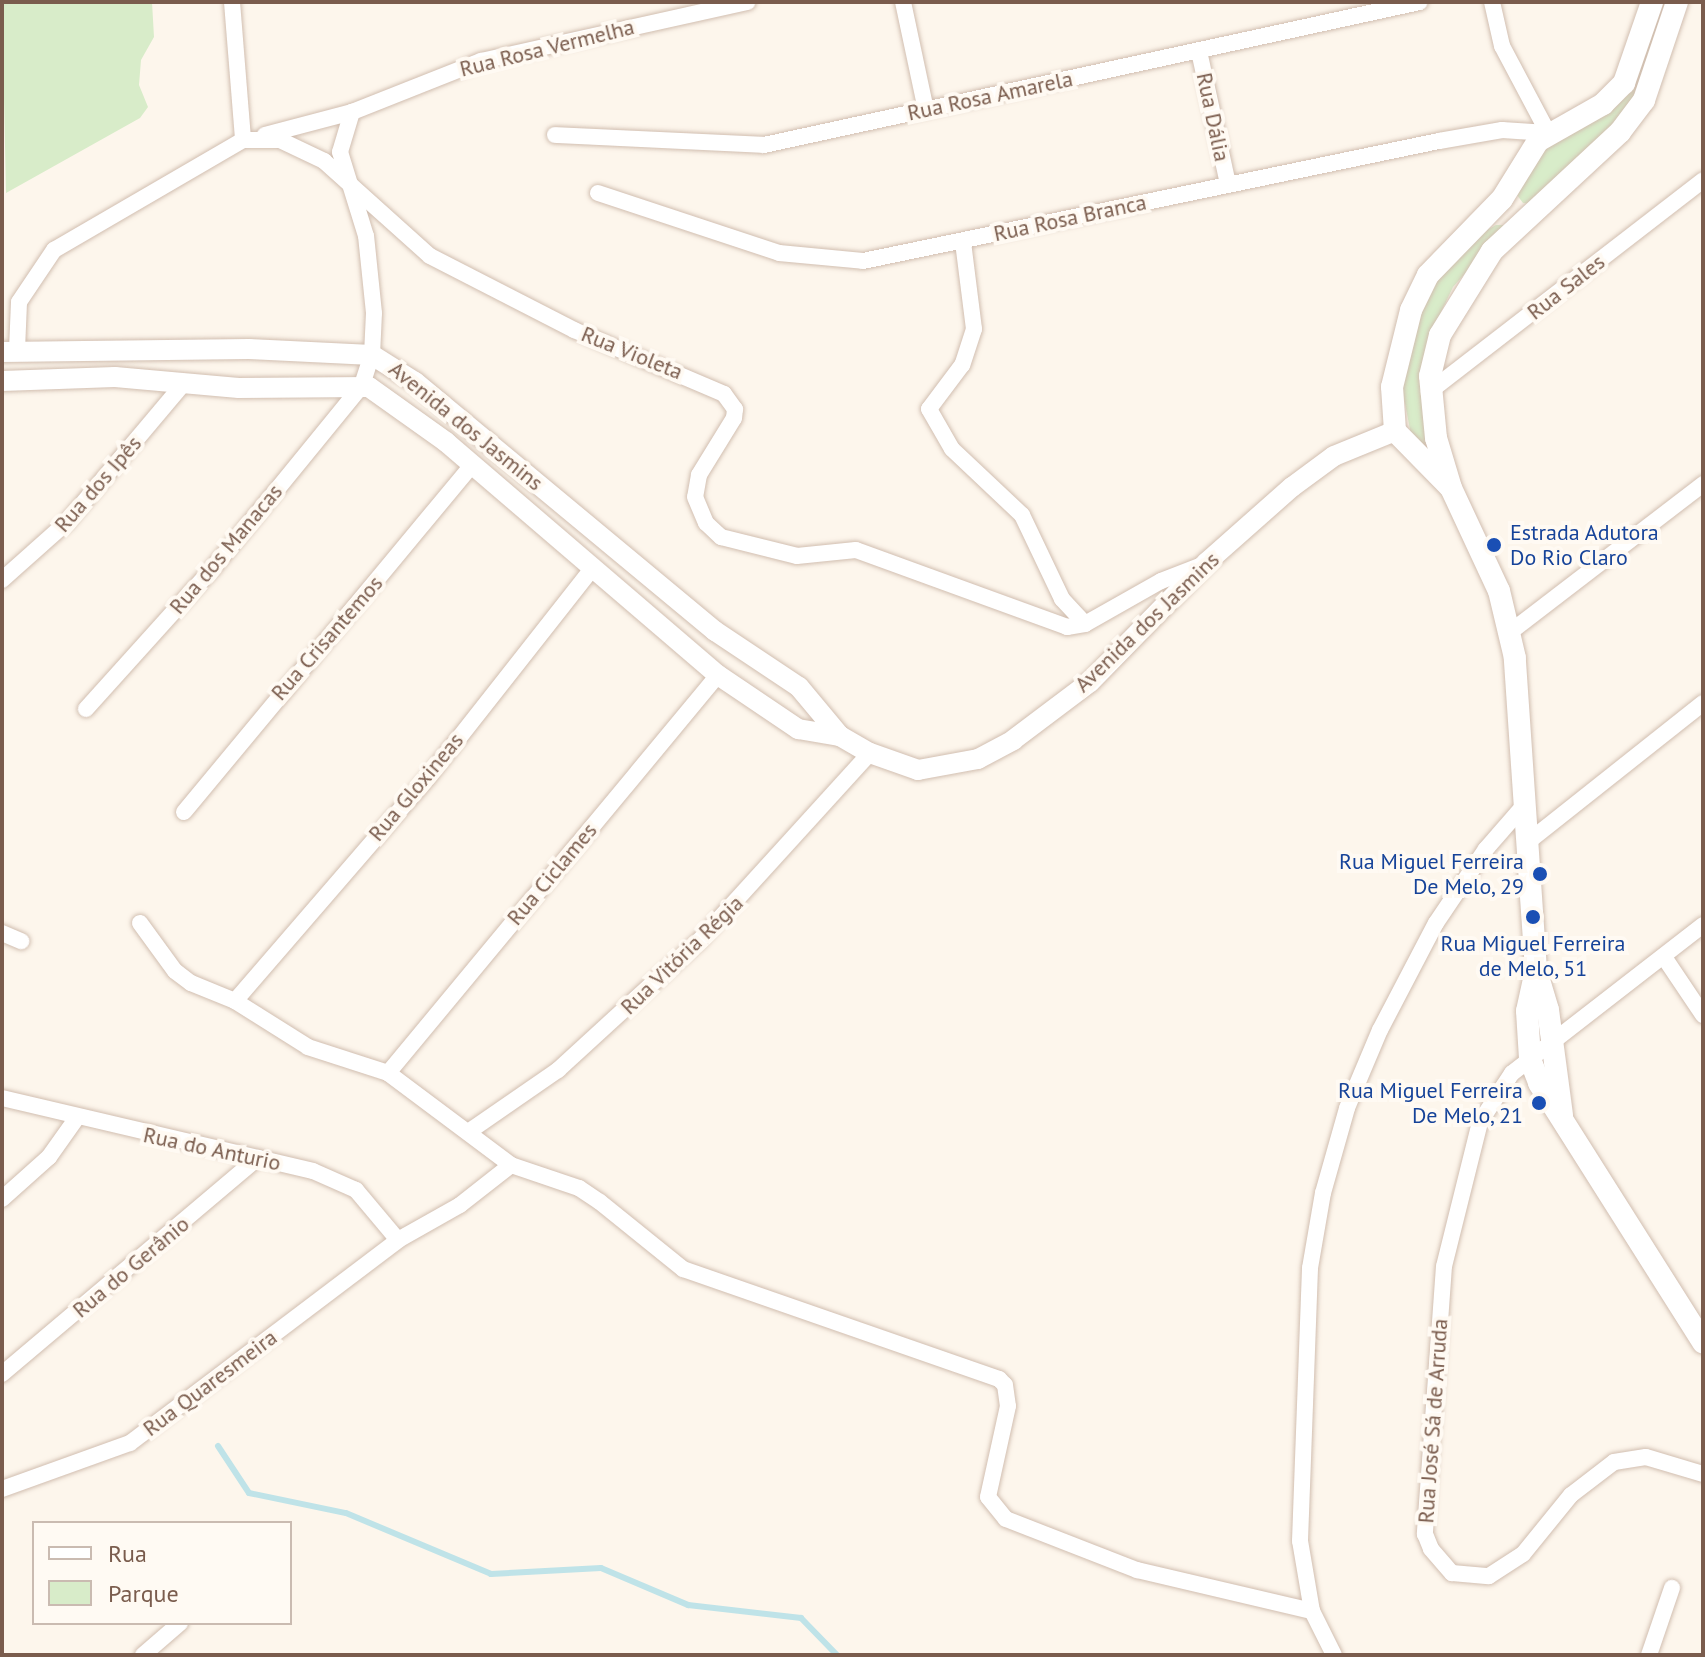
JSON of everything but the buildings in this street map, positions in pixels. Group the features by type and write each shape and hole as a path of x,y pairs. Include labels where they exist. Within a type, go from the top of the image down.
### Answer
{"main road":[{"path":"1451,488 1395,431 1392,387 1411,310 1446,254 1502,199 1528,155 1548,133 1603,104 1624,83 1652,2"},
{"path":"1562,1115 1554,1044 1536,970 1526,803 1509,633 1499,591 1451,488 1429,392 1433,357 1455,303 1492,251 1620,132 1644,100 1677,2"},
{"path":"1502,199 1520,224"},
{"path":"1536,970 1527,1011 1530,1059 1703,1342"}],"street":[{"path":"10,351 19,302 44,259 83,230 247,139 232,2"},
{"name":"Rua Rosa Vermelha","path":"247,139 352,112 481,61 748,2"},
{"path":"903,2 926,110"},
{"name":"Rua Rosa Amarela","path":"555,135 750,146 1420,2"},
{"path":"1492,2 1521,90 1548,133"},
{"name":"Rua Dália","path":"1199,51 1228,184"},
{"path":"352,112 340,139 344,179 363,225 370,261 372,355 362,385"},
{"name":"Rua Rosa Branca","path":"598,193 806,259 863,261 1502,130 1548,133"},
{"name":"Rua Violeta","path":"247,139 303,149 344,179 430,256 574,330 724,394 735,409 734,418 699,475 695,497 706,523 721,537 797,556 856,550 1046,621 1067,627 1085,624"},
{"name":"Rua Sales","path":"1429,392 1703,180"},
{"path":"963,242 974,329 962,365 929,409 952,449 1022,515 1062,599 1085,624 1161,581 1206,563"},
{"name":"Avenida dos Jasmins","path":"10,351 372,355 415,382 715,631 799,687 840,736"},
{"name":"Avenida dos Jasmins","path":"2,381 115,377 239,388 362,385 393,400 718,675 798,729 840,736 870,753 918,770 978,759 1013,740 1090,682 1206,563 1334,456 1395,431"},
{"name":"Rua dos Ipês","path":"3,578 67,522 184,383"},
{"name":"Rua dos Manacas","path":"86,709 213,568 362,385"},
{"name":"Rua Crisantemos","path":"184,812 472,465"},
{"path":"1509,633 1703,484"},
{"name":"Rua Gloxineas","path":"235,1001 429,776 592,569"},
{"name":"Rua Ciclames","path":"388,1073 718,675"},
{"path":"1529,841 1703,703"},
{"name":"Rua Vitória Régia","path":"471,1130 558,1070 708,932 870,753"},
{"path":"1334,1655 1312,1611 1300,1541 1299,1466 1310,1268 1323,1193 1347,1108 1380,1030 1461,885 1526,803"},
{"path":"140,923 175,971 235,1001 308,1047 388,1073 471,1130 511,1165 579,1188 683,1269 999,1379 1005,1385 1008,1406 988,1497 1006,1519 1137,1570 1312,1611"},
{"name":"Rua José Sá de Arruda","path":"1703,925 1554,1044 1530,1059 1496,1091 1480,1122 1444,1266 1424,1502 1431,1549 1452,1573 1489,1576 1523,1554 1571,1495 1614,1462 1646,1457 1703,1474"},
{"path":"2,933 21,941"},
{"path":"1664,957 1703,1015"},
{"name":"Rua do Anturio","path":"2,1098 76,1119 258,1158 346,1185 369,1203 398,1240"},
{"path":"2,1199 49,1157 76,1119"},
{"name":"Rua do Gerânio","path":"2,1374 258,1158"},
{"name":"Rua Quaresmeira","path":"2,1489 130,1443 398,1240 450,1211 511,1165"},
{"path":"1649,1655 1672,1588"},
{"path":"143,1655 178,1625"}],"green space":[{"path":"2,2 152,2 154,37 141,60 139,85 148,107 140,118 6,193"},
{"path":"1660,2 1671,2 1655,64 1618,124 1532,204 1523,203 1517,195 1537,157 1555,138 1605,109"},
{"path":"1496,225 1503,225 1501,233 1453,287 1432,331 1428,443 1422,448 1413,445 1402,388 1424,295 1476,236"}],"waterway":[{"path":"218,1446 249,1493 346,1513 491,1574 601,1568 688,1605 801,1618 837,1655"}],"place":[{"name":"Estrada Adutora Do Rio Claro","path":"1494,545"},
{"name":"Rua Miguel Ferreira De Melo, 29","path":"1540,874"},
{"name":"Rua Miguel Ferreira de Melo, 51","path":"1533,917"},
{"name":"Rua Miguel Ferreira De Melo, 21","path":"1539,1103"}]}
